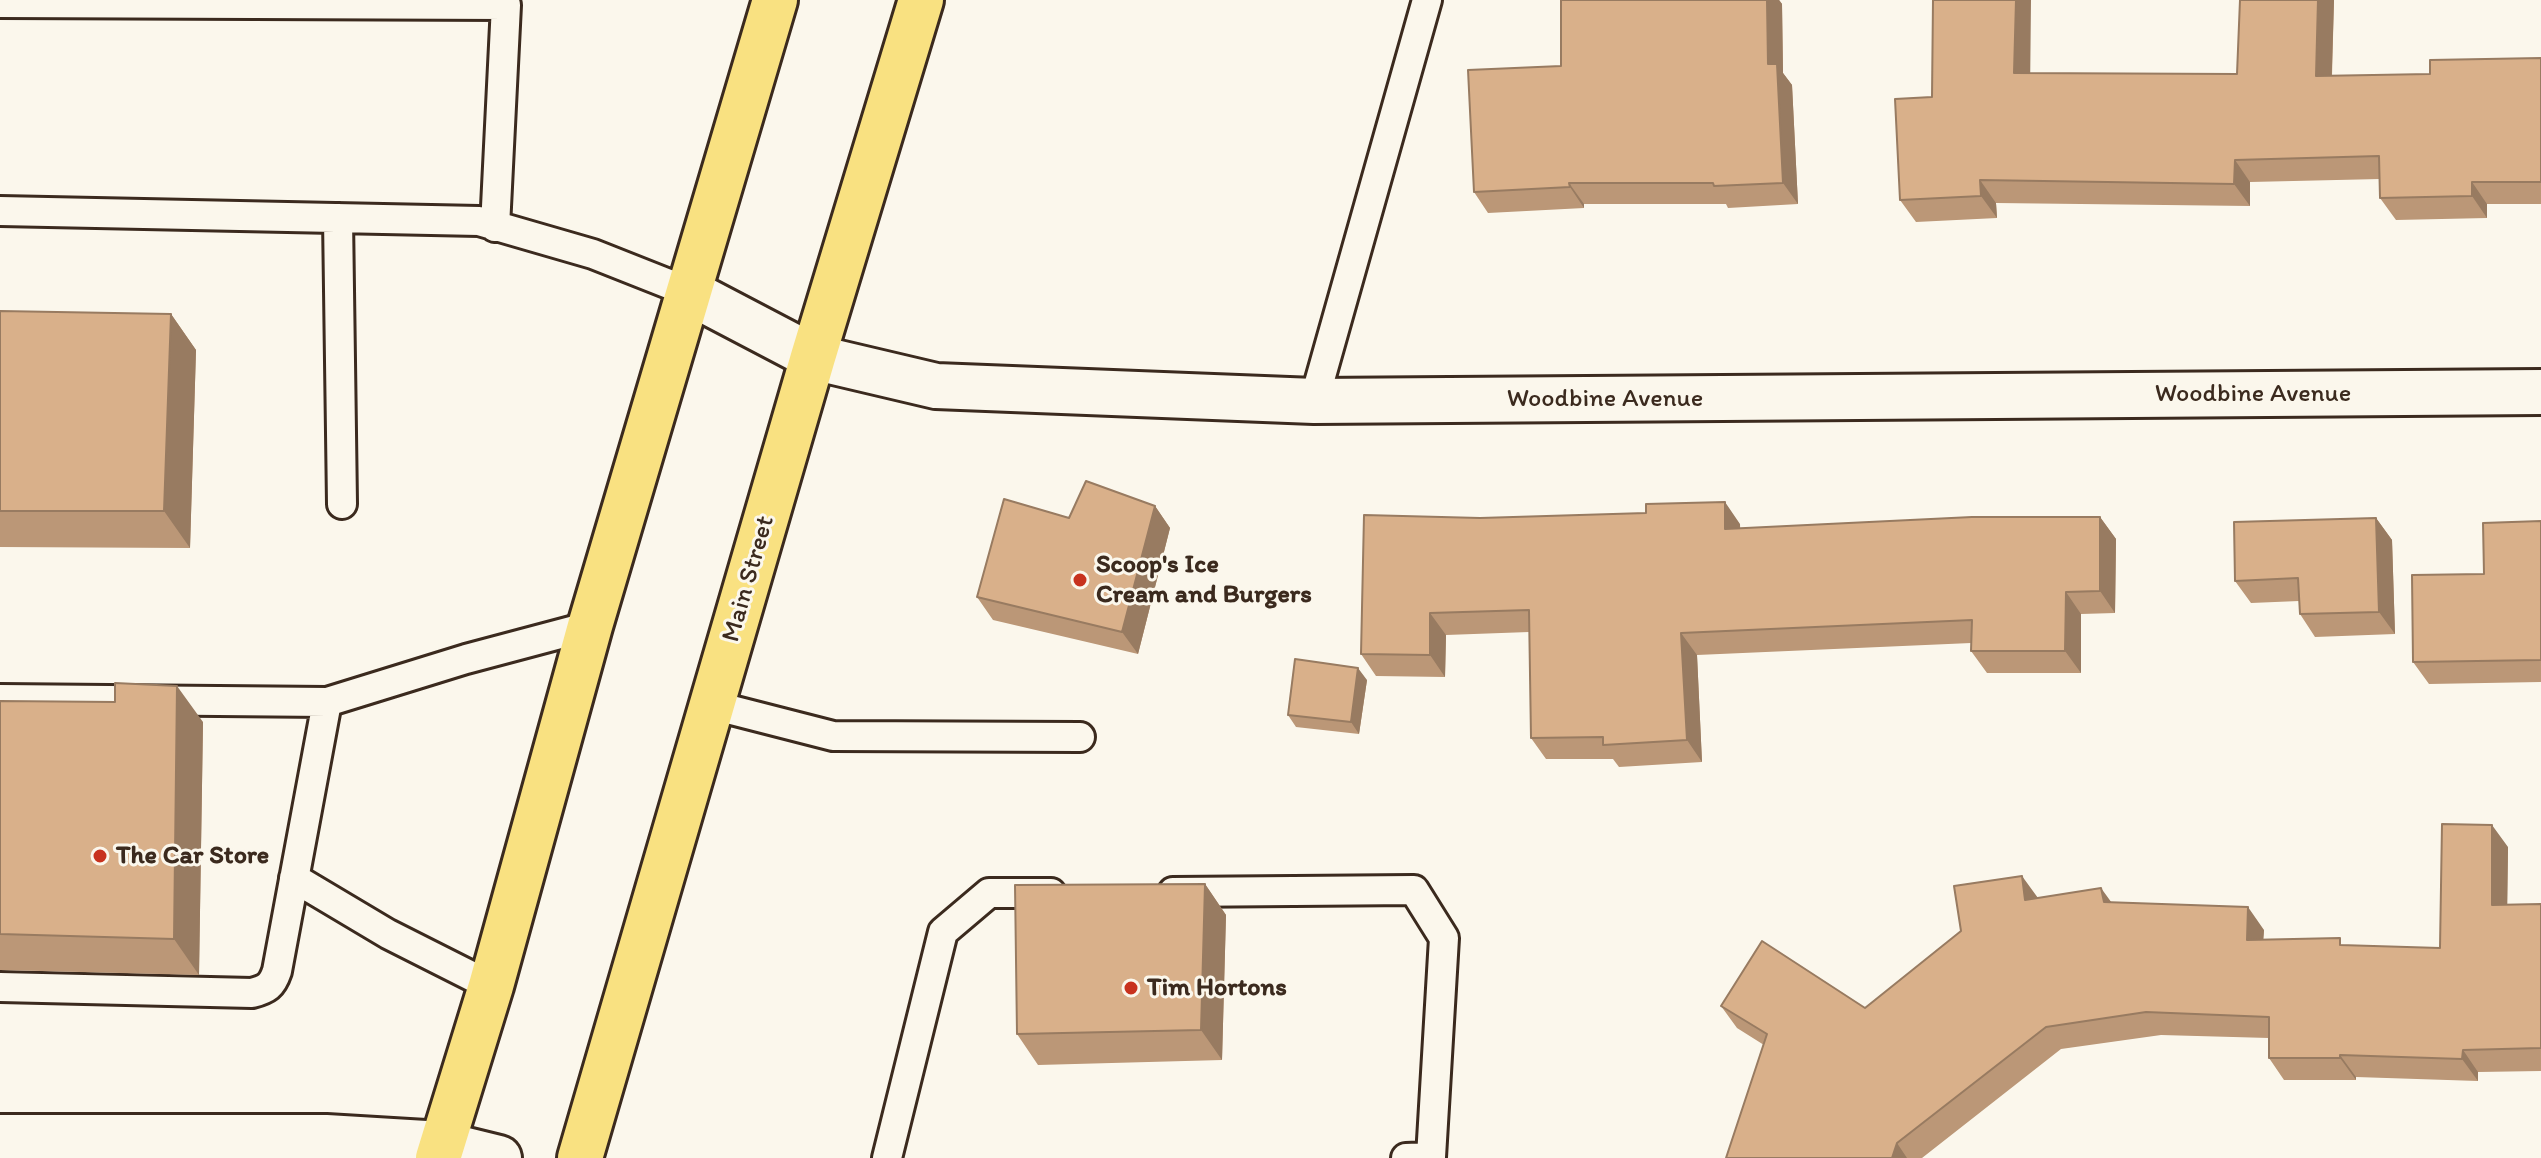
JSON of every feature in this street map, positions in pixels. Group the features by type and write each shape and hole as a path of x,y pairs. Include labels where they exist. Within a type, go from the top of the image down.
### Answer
{"main road":[{"path":"440,1151 491,986 590,626 775,0"},
{"name":"Main Street","path":"580,1158 813,357 921,0"}],"street":[{"name":"Woodbine Avenue","path":"689,292 813,357 936,386 1314,401 2541,392"},
{"path":"0,1137 326,1137 499,1158"}],"lane":[{"path":"1314,401 1427,0"},
{"path":"0,3 506,5 495,227"},
{"path":"0,211 479,221 593,254 689,292"},
{"path":"338,218 342,504"},
{"path":"0,699 327,702 466,659 590,626"},
{"path":"0,987 252,993 267,989 277,971 327,702"},
{"path":"712,705 833,736 1080,737"},
{"path":"294,878 388,934 491,986"},
{"path":"1146,892 1414,890 1444,938 1431,1157 1406,1158"},
{"path":"887,1158 943,932 989,893 1083,893"}],"building":[{"path":"1561,0 1767,0 1768,64 1777,64 1783,183 1714,186 1713,183 1569,183 1570,187 1474,192 1468,70 1561,66"},
{"path":"1933,0 2016,0 2014,73 2237,74 2240,0 2318,0 2316,76 2430,74 2430,60 2541,58 2541,182 2472,182 2472,196 2380,198 2379,156 2235,160 2234,184 1980,180 1981,196 1900,200 1895,99 1932,97"},
{"path":"0,311 171,314 164,511 0,511"},
{"name":"Scoop's Ice Cream and Burgers","path":"1086,481 1155,506 1122,632 977,597 1004,499 1069,518"},
{"path":"1725,502 1725,529 1972,517 2100,517 2100,591 2066,592 2065,651 1971,651 1972,620 1681,633 1687,740 1603,745 1603,737 1531,738 1529,610 1430,613 1430,655 1361,654 1364,515 1480,518 1646,513 1646,504"},
{"path":"2376,518 2379,612 2300,614 2298,578 2235,581 2234,522"},
{"path":"2541,521 2541,660 2413,662 2412,575 2484,574 2483,523"},
{"path":"1295,659 1358,668 1351,722 1288,715"},
{"name":"The Car Store","path":"115,683 177,686 174,939 0,934 0,701 115,702"},
{"path":"2442,824 2492,825 2492,905 2541,904 2541,1048 2463,1050 2462,1059 2340,1055 2340,1058 2269,1058 2269,1017 2146,1012 2046,1027 1897,1143 1892,1158 1726,1158 1767,1034 1721,1006 1762,941 1865,1008 1961,931 1954,886 2022,876 2025,900 2101,888 2104,902 2248,907 2247,940 2340,938 2340,945 2440,948"},
{"name":"Tim Hortons","path":"1205,884 1201,1030 1017,1034 1015,885"}],"place":[{"name":"Scoop's Ice Cream and Burgers","path":"1080,580"},
{"name":"The Car Store","path":"100,856"},
{"name":"Tim Hortons","path":"1131,988"}]}
